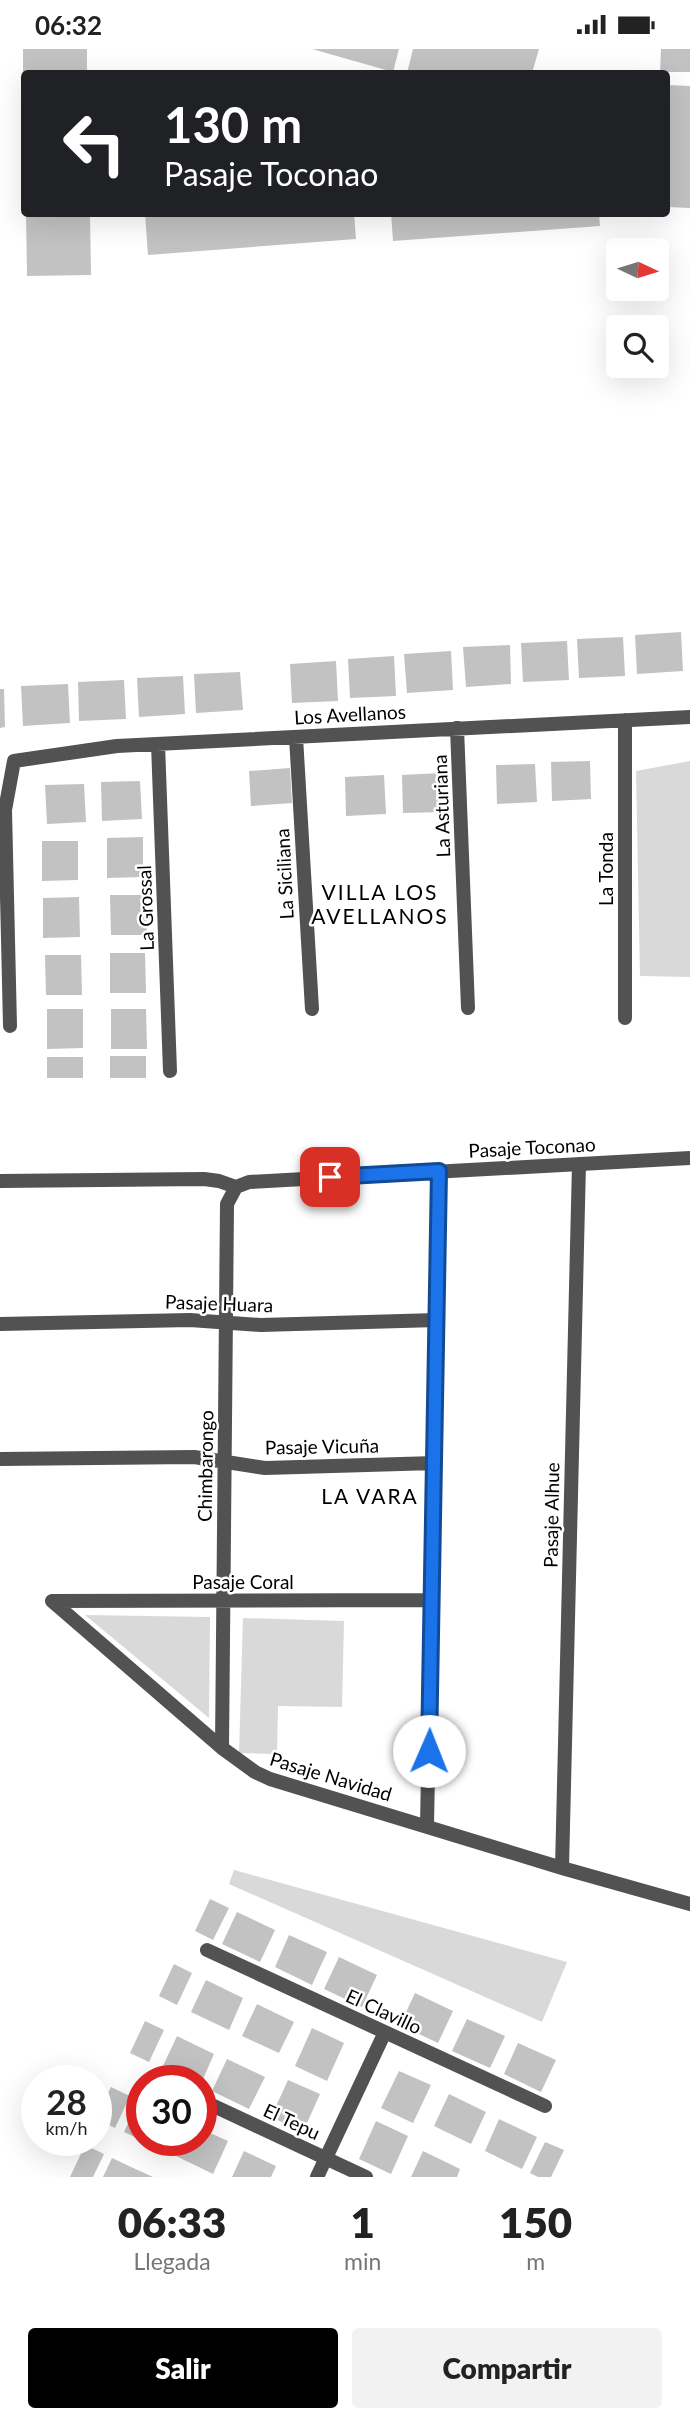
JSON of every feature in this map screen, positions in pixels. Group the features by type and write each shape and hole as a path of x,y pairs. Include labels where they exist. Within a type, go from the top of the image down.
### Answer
{"street":[{"name":"Los Avellanos","path":"10,1026 5,810 14,761 117,746 690,717"},
{"name":"La Tonda","path":"625,720 625,1018"},
{"name":"La Asturiana","path":"457,728 468,1008"},
{"name":"La Siciliana","path":"296,737 312,1009"},
{"name":"La Grossal","path":"158,744 170,1071"},
{"name":"Pasaje Toconao","path":"0,1181 204,1179 236,1187 249,1182 690,1158"},
{"name":"Pasaje Alhue","path":"562,1868 579,1164"},
{"path":"427,1826 439,1171"},
{"name":"Chimbarongo","path":"222,1748 228,1204 230,1194 236,1187"},
{"name":"Pasaje Huara","path":"0,1324 190,1319 261,1325 437,1320"},
{"name":"Pasaje Vicuña","path":"0,1459 194,1457 265,1468 435,1463"},
{"name":"Pasaje Coral","path":"52,1601 433,1600"},
{"name":"Pasaje Navidad","path":"52,1601 222,1748 255,1772 270,1779 562,1868 690,1904"},
{"name":"El Clavillo","path":"207,1950 545,2106"},
{"path":"317,2177 385,2032"},
{"name":"El Tepu","path":"217,2107 366,2177"}],"shaded area":[{"path":"690,761 690,977 640,976 636,771"},
{"path":"85,1615 210,1617 209,1718"},
{"path":"243,1618 344,1621 342,1707 278,1706 277,1754 239,1753"},
{"path":"234,1870 567,1962 542,2022 229,1884"}],"building":[{"path":"23,49 87,49 87,70 23,70"},
{"path":"312,49 399,49 394,70"},
{"path":"413,49 539,49 533,70 408,70"},
{"path":"661,49 690,49 690,72 660,70"},
{"path":"670,85 690,86 690,208 670,207"},
{"path":"26,217 90,217 91,275 27,276"},
{"path":"145,217 354,217 356,239 148,255"},
{"path":"391,217 599,217 600,226 393,241"},
{"path":"681,632 683,671 637,674 635,635"},
{"path":"623,637 625,676 579,678 577,639"},
{"path":"567,641 569,680 523,682 521,643"},
{"path":"510,645 511,684 466,687 463,647"},
{"path":"451,651 453,690 407,693 404,654"},
{"path":"394,656 396,696 350,698 348,659"},
{"path":"336,661 338,701 292,703 290,664"},
{"path":"240,672 243,710 196,713 194,674"},
{"path":"183,676 185,714 139,717 137,678"},
{"path":"124,680 126,719 79,721 78,682"},
{"path":"68,684 70,723 23,726 21,686"},
{"path":"0,689 4,689 5,727 0,728"},
{"path":"590,761 591,799 552,801 551,762"},
{"path":"535,764 537,802 497,804 496,765"},
{"path":"290,768 292,803 251,806 249,771"},
{"path":"441,773 443,812 403,813 402,775"},
{"path":"384,775 386,814 346,816 345,777"},
{"path":"140,781 142,819 102,821 101,782"},
{"path":"84,784 86,822 47,824 45,785"},
{"path":"143,837 143,877 107,878 107,838"},
{"path":"42,841 78,841 78,880 42,881"},
{"path":"110,895 146,895 147,935 111,935"},
{"path":"79,897 80,937 43,938 43,898"},
{"path":"110,953 145,953 146,993 110,993"},
{"path":"45,955 81,955 82,995 46,995"},
{"path":"47,1009 83,1009 83,1048 47,1049"},
{"path":"111,1009 146,1009 147,1049 111,1049"},
{"path":"110,1056 146,1056 146,1078 110,1078"},
{"path":"47,1057 83,1057 83,1078 47,1078"},
{"path":"210,1899 229,1908 213,1940 195,1931"},
{"path":"237,1912 275,1930 260,1962 222,1944"},
{"path":"289,1935 327,1952 312,1985 275,1967"},
{"path":"339,1957 377,1975 362,2007 324,1989"},
{"path":"174,1964 192,1973 177,2005 159,1996"},
{"path":"206,1980 243,1998 229,2030 191,2012"},
{"path":"415,1993 453,2011 438,2043 400,2025"},
{"path":"257,2004 294,2022 279,2053 242,2036"},
{"path":"467,2019 505,2036 490,2068 452,2051"},
{"path":"145,2021 164,2030 149,2062 130,2053"},
{"path":"312,2028 344,2043 327,2081 295,2066"},
{"path":"177,2036 214,2054 209,2065 163,2065"},
{"path":"518,2043 556,2060 541,2092 504,2074"},
{"path":"227,2059 265,2077 249,2109 217,2093 217,2080"},
{"path":"399,2071 431,2085 413,2123 381,2108"},
{"path":"288,2080 320,2094 303,2132 271,2117"},
{"path":"112,2087 126,2094 126,2105 115,2128 112,2127"},
{"path":"449,2094 486,2112 471,2144 434,2126"},
{"path":"499,2119 537,2137 522,2169 485,2151"},
{"path":"376,2121 408,2136 391,2174 359,2159"},
{"path":"217,2136 228,2141 213,2174 176,2156 217,2156"},
{"path":"545,2142 564,2150 551,2177 538,2177 530,2173"},
{"path":"244,2151 276,2166 271,2177 232,2177"},
{"path":"423,2151 460,2169 457,2177 411,2177"},
{"path":"80,2156 103,2156 93,2177 70,2177"},
{"path":"112,2158 131,2167 153,2177 103,2177"}],"district":[{"name":"VILLA LOS AVELLANOS","path":"380,903"},
{"name":"LA VARA","path":"370,1495"}],"route":[{"path":"330,1177 439,1171 429,1751"}]}
